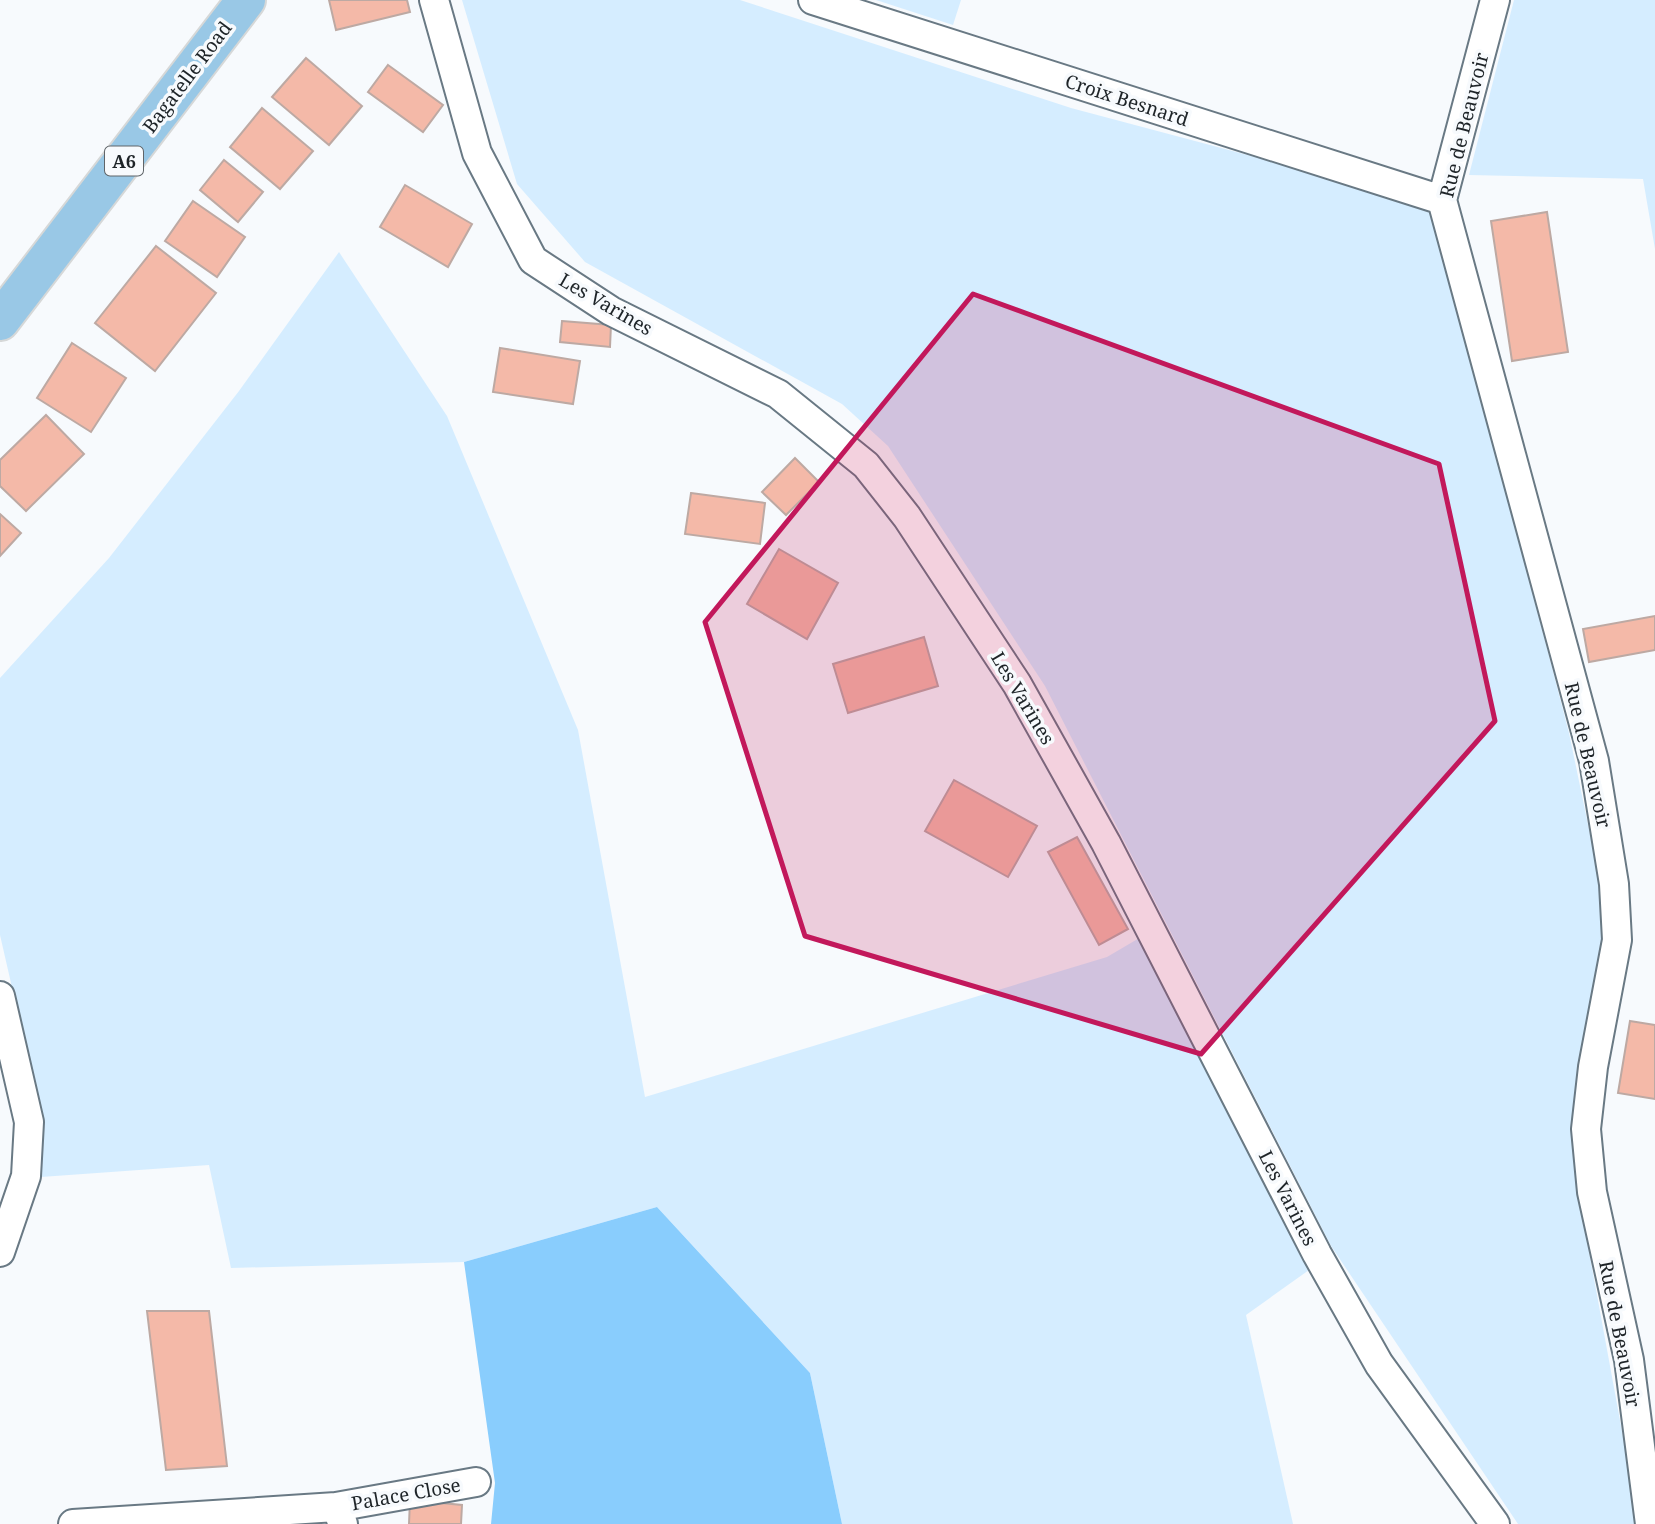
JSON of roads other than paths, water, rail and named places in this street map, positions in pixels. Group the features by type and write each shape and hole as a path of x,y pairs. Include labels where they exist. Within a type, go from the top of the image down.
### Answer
{"main road":[{"name":"Bagatelle Road","path":"0,321 246,0"}],"street":[{"name":"Les Varines","path":"434,0 477,153 533,260 611,311 778,394 866,465 907,517 1017,684 1106,843 1317,1254 1379,1364 1495,1524"},
{"name":"Croix Besnard","path":"813,0 1442,200"},
{"name":"Rue de Beauvoir","path":"1495,0 1442,200 1594,761 1615,884 1617,940 1592,1067 1586,1129 1592,1192 1629,1360 1650,1524"},
{"path":"0,996 29,1122 26,1176 0,1252"},
{"name":"Palace Close","path":"73,1524 340,1516 476,1482"}]}
